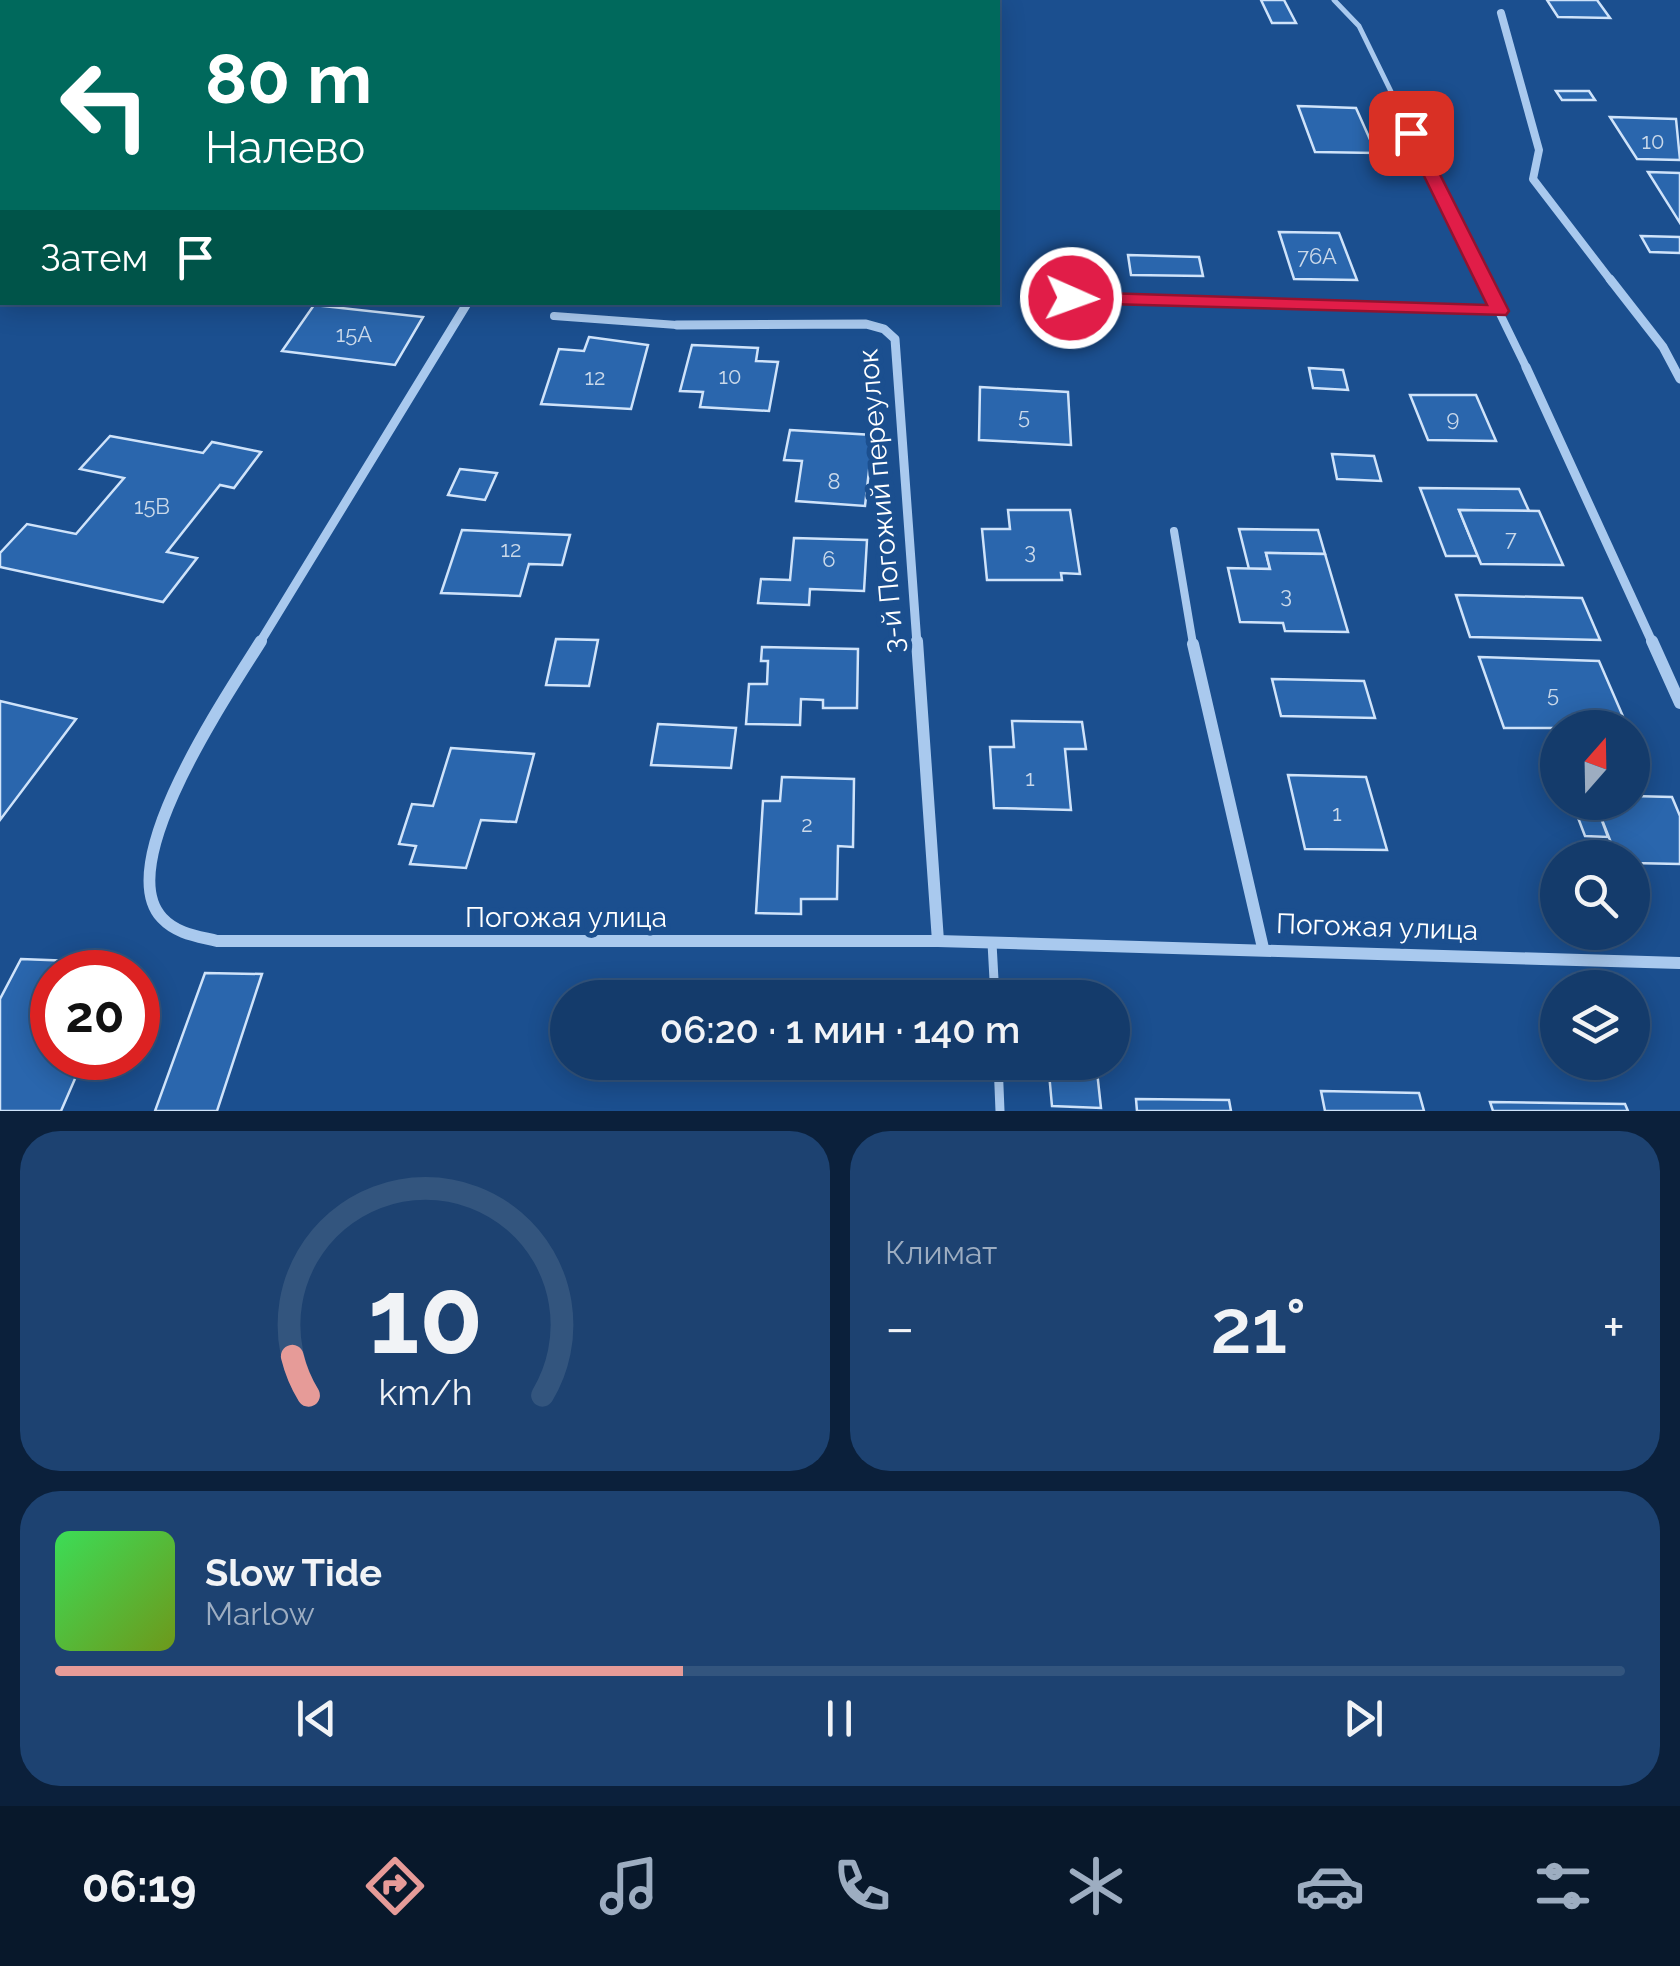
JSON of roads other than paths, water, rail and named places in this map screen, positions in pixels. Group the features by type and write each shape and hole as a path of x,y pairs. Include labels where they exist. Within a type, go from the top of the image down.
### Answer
{"street":[{"path":"1502,14 1540,150 1533,179 1663,347 1680,380"},
{"name":"Погожая улица","path":"466,305 201,739 148,864 152,901 175,930 217,941 938,941 1680,963"},
{"name":"3-й Погожий переулок","path":"677,325 866,324 884,330 894,340 938,941"},
{"path":"1526,367 1680,704"},
{"path":"1193,644 1263,948"}],"lane":[{"path":"1334,0 1358,26 1526,367"},
{"path":"1032,296 1499,311"},
{"name":"3-й Погожий переулок","path":"554,316 677,325"},
{"path":"1174,531 1193,644"},
{"path":"992,944 994,980"},
{"path":"999,1080 1000,1111"}]}
